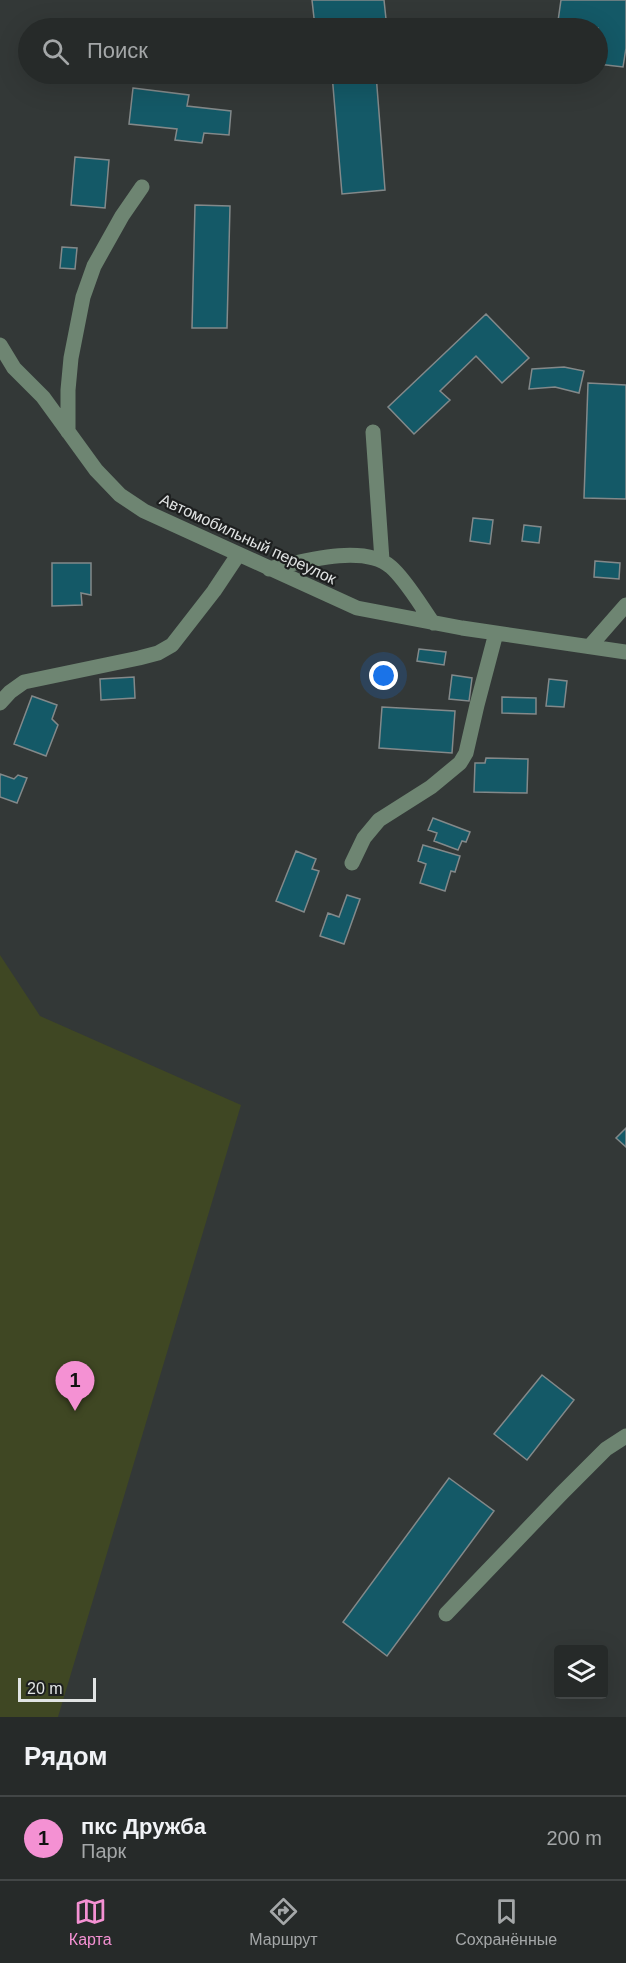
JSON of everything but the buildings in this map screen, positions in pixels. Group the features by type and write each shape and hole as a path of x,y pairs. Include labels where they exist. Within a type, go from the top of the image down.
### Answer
{"lane":[{"path":"68,432 71,358 84,297 94,266 122,216 142,187"},
{"name":"Автомобильный переулок","path":"0,345 14,368 43,398 96,470 120,495 144,511 357,608 433,623 626,652"},
{"path":"373,432 382,560"},
{"path":"0,703 24,682 139,658 158,653 172,645 214,591 238,555"},
{"path":"269,569 319,558 344,556 367,556 382,560 392,568 433,623"},
{"path":"590,646 626,605"},
{"path":"352,862 364,838 380,820 431,787 460,763 466,753 496,633"},
{"path":"446,1614 606,1449 626,1436"}],"green space":[{"path":"0,955 40,1016 241,1105 58,1717 0,1717"}],"place":[{"name":"пкс Дружба","path":"75,1411"}]}
